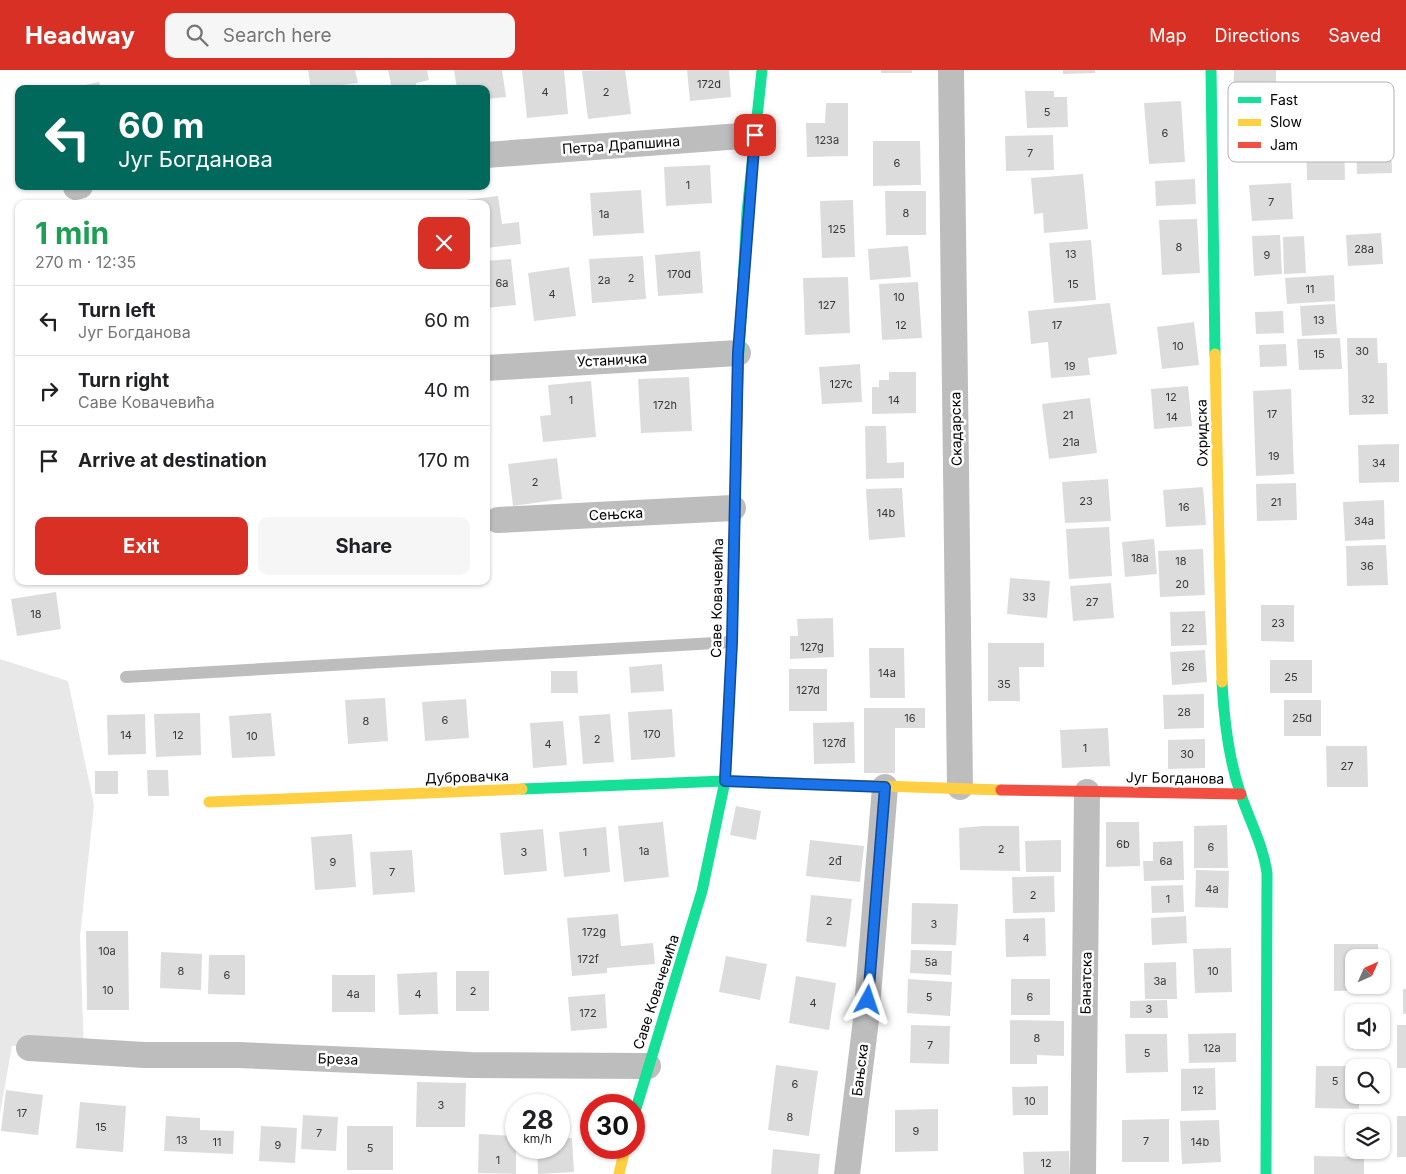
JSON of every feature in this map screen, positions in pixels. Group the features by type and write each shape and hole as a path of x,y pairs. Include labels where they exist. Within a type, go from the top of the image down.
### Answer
{"street":[{"name":"Саве Ковачевића","path":"640,1094 678,975 702,891 725,781 732,642 738,353 762,70"},
{"name":"Скадарска","path":"951,70 960,787"},
{"name":"Охридска","path":"1211,70 1220,658 1224,724 1240,794"},
{"name":"Петра Драпшина","path":"490,155 755,135"},
{"name":"Устаничка","path":"490,368 738,353"},
{"name":"Сењска","path":"498,520 734,508"},
{"name":"Југ Богданова","path":"725,781 885,787 1240,794 1261,843 1266,873 1266,1174"},
{"name":"Дубровачка","path":"209,802 725,781"},
{"name":"Бањска","path":"847,1174 866,1020 885,787"},
{"name":"Банатска","path":"1083,1174 1088,792"},
{"name":"Бреза","path":"30,1048 144,1055 239,1055 472,1065 648,1066"},
{"path":"618,1174 622,1159"}],"lane":[{"path":"126,677 732,642"}],"shaded area":[{"path":"0,659 68,681 94,805 80,936 84,1051 12,1046 0,1114"}],"building":[{"path":"308,70 355,70 358,83 342,85 310,85"},
{"path":"388,70 427,70 429,80 416,83 416,85 391,85"},
{"path":"454,70 502,70 506,97 490,99 490,85 456,85"},
{"path":"522,70 564,70 568,114 527,118"},
{"path":"625,70 631,114 588,119 582,71"},
{"path":"687,70 729,70 731,97 690,101"},
{"path":"881,70 912,70 912,73 881,73"},
{"path":"1063,70 1095,70 1095,73 1063,74"},
{"path":"1234,70 1276,70 1276,82 1234,82"},
{"path":"99,82 100,85 86,85"},
{"path":"1025,91 1054,91 1054,97 1067,97 1068,127 1027,128"},
{"path":"1181,101 1185,162 1149,164 1144,103"},
{"path":"826,103 848,103 848,156 807,157 806,123 825,123"},
{"path":"1053,135 1054,170 1006,171 1005,136"},
{"path":"873,141 920,141 921,185 873,186"},
{"path":"1307,162 1345,162 1345,180 1307,180"},
{"path":"1357,162 1392,162 1392,173 1357,174"},
{"path":"710,165 712,203 666,206 664,167"},
{"path":"1083,174 1088,229 1044,233 1043,213 1034,214 1031,178"},
{"path":"1195,179 1196,204 1156,206 1155,181"},
{"path":"1291,183 1293,219 1252,221 1249,185"},
{"path":"641,190 644,233 593,236 590,193"},
{"path":"885,191 926,191 926,235 886,235"},
{"path":"498,196 502,224 519,222 521,244 490,248 490,200 465,200"},
{"path":"853,200 855,257 822,258 820,201"},
{"path":"1197,219 1200,273 1162,275 1159,220"},
{"path":"1381,233 1383,264 1348,266 1346,235"},
{"path":"1280,235 1282,274 1254,276 1252,236"},
{"path":"1304,236 1306,273 1284,274 1283,237"},
{"path":"1091,240 1096,300 1054,303 1049,243"},
{"path":"908,246 911,277 870,280 868,249"},
{"path":"700,251 703,293 658,296 655,255"},
{"path":"643,256 646,299 592,303 589,259"},
{"path":"511,259 516,305 490,308 490,261"},
{"path":"569,267 576,316 534,321 528,273"},
{"path":"1334,275 1335,301 1287,304 1285,278"},
{"path":"848,277 850,333 805,335 803,278"},
{"path":"918,282 922,338 882,340 879,284"},
{"path":"1110,303 1117,354 1088,358 1090,375 1051,378 1048,342 1031,344 1028,311"},
{"path":"1335,304 1337,334 1302,336 1300,306"},
{"path":"1283,311 1284,333 1256,334 1255,312"},
{"path":"1194,322 1199,365 1162,369 1157,327"},
{"path":"1340,338 1342,369 1299,370 1297,339"},
{"path":"1347,338 1377,338 1378,363 1387,363 1388,414 1349,415"},
{"path":"1286,344 1287,366 1260,367 1259,345"},
{"path":"860,364 862,402 822,404 819,367"},
{"path":"889,372 916,372 916,413 872,414 872,387 879,387 879,380 889,380"},
{"path":"689,377 692,431 641,433 638,379"},
{"path":"591,381 596,437 543,442 540,416 551,415 548,385"},
{"path":"1188,386 1192,426 1154,429 1151,389"},
{"path":"1291,389 1294,474 1256,476 1253,391"},
{"path":"1090,398 1097,453 1049,459 1042,404"},
{"path":"865,426 886,426 887,463 904,462 904,478 866,479"},
{"path":"1399,444 1399,482 1359,483 1358,445"},
{"path":"557,458 562,499 513,506 508,464"},
{"path":"1108,479 1111,521 1065,523 1062,482"},
{"path":"1296,483 1297,520 1257,521 1256,484"},
{"path":"1203,487 1206,525 1166,527 1163,490"},
{"path":"902,488 905,537 869,540 866,489"},
{"path":"1384,500 1385,539 1345,541 1343,502"},
{"path":"1109,527 1112,576 1069,579 1066,529"},
{"path":"1154,539 1157,574 1125,577 1122,542"},
{"path":"1386,545 1388,585 1347,586 1346,546"},
{"path":"1203,549 1205,595 1160,597 1158,551"},
{"path":"1010,578 1050,581 1047,618 1007,614"},
{"path":"1111,583 1114,618 1073,621 1070,586"},
{"path":"56,592 61,629 17,636 11,599"},
{"path":"1261,605 1294,605 1294,642 1261,641"},
{"path":"1205,611 1207,645 1171,646 1170,612"},
{"path":"833,618 834,657 790,659 790,636 798,636 797,619"},
{"path":"988,643 1044,643 1044,667 1019,667 1020,701 988,701"},
{"path":"869,648 904,648 905,698 870,698"},
{"path":"1205,650 1207,682 1172,685 1170,652"},
{"path":"1270,660 1312,660 1312,693 1270,693"},
{"path":"662,664 664,691 631,693 629,667"},
{"path":"789,669 827,669 827,711 789,711"},
{"path":"551,671 577,671 578,693 551,693"},
{"path":"1204,694 1204,728 1164,729 1163,695"},
{"path":"385,698 388,741 348,744 345,700"},
{"path":"466,699 469,738 425,741 422,702"},
{"path":"1284,700 1321,700 1321,736 1284,736"},
{"path":"864,708 925,708 925,728 895,728 895,773 864,773"},
{"path":"672,709 675,757 631,760 628,712"},
{"path":"200,713 201,755 156,757 154,714"},
{"path":"271,713 275,756 232,758 229,716"},
{"path":"145,714 146,754 108,755 107,715"},
{"path":"610,714 614,762 583,764 579,716"},
{"path":"563,721 567,765 533,768 530,723"},
{"path":"854,722 855,763 814,764 813,723"},
{"path":"1108,728 1110,766 1062,768 1060,730"},
{"path":"1205,739 1205,768 1168,769 1168,740"},
{"path":"1326,746 1367,746 1368,787 1327,787"},
{"path":"147,770 168,770 169,796 148,796"},
{"path":"95,771 118,771 118,794 95,794"},
{"path":"736,806 761,811 756,840 730,835"},
{"path":"663,822 669,877 624,882 618,826"},
{"path":"1106,822 1139,822 1140,866 1106,867"},
{"path":"1227,825 1228,868 1194,868 1194,826"},
{"path":"1019,826 1020,871 960,870 959,828"},
{"path":"606,827 610,872 564,877 559,832"},
{"path":"543,829 547,871 504,875 500,833"},
{"path":"352,834 356,887 315,890 311,837"},
{"path":"810,840 864,846 860,882 806,876"},
{"path":"1061,840 1061,872 1026,872 1025,841"},
{"path":"1183,841 1184,880 1144,881 1143,861 1153,861 1153,842"},
{"path":"412,850 415,892 373,895 370,852"},
{"path":"1196,870 1229,871 1228,908 1195,907"},
{"path":"1054,876 1055,912 1013,913 1012,877"},
{"path":"1183,885 1184,912 1152,913 1151,886"},
{"path":"811,895 852,899 846,947 806,942"},
{"path":"912,903 958,904 956,945 911,944"},
{"path":"618,914 621,946 653,943 655,964 607,968 607,973 572,976 567,918"},
{"path":"1186,916 1187,943 1152,945 1151,918"},
{"path":"1045,918 1046,956 1006,957 1005,919"},
{"path":"86,931 128,931 129,1010 87,1010"},
{"path":"1334,944 1378,944 1378,949 1345,949 1345,991 1334,991"},
{"path":"1231,948 1232,992 1195,993 1193,949"},
{"path":"911,950 952,951 951,975 910,973"},
{"path":"161,952 202,954 201,990 160,988"},
{"path":"209,955 245,955 245,995 208,994"},
{"path":"726,956 767,964 760,1000 719,992"},
{"path":"1176,962 1177,999 1145,999 1144,963"},
{"path":"456,971 489,971 489,1011 456,1011"},
{"path":"437,972 438,1014 399,1015 397,974"},
{"path":"332,975 375,975 375,1012 332,1012"},
{"path":"796,976 836,983 829,1030 789,1023"},
{"path":"908,979 952,982 950,1016 907,1013"},
{"path":"1011,979 1050,979 1050,1015 1011,1015"},
{"path":"1403,989 1406,989 1406,1014 1403,1014"},
{"path":"605,994 607,1028 571,1031 568,997"},
{"path":"1167,1000 1168,1018 1130,1018 1130,1001"},
{"path":"1010,1020 1064,1021 1064,1056 1037,1055 1037,1064 1010,1064"},
{"path":"911,1025 950,1026 949,1064 910,1063"},
{"path":"1397,1025 1406,1025 1406,1068 1397,1068"},
{"path":"1236,1033 1236,1062 1189,1063 1188,1034"},
{"path":"1125,1034 1167,1034 1168,1072 1126,1073"},
{"path":"776,1065 818,1071 809,1136 768,1130"},
{"path":"1316,1066 1345,1066 1345,1104 1359,1104 1359,1109 1315,1108"},
{"path":"1215,1068 1216,1110 1181,1111 1181,1069"},
{"path":"417,1082 466,1083 465,1127 416,1127"},
{"path":"1048,1086 1048,1115 1013,1115 1012,1087"},
{"path":"6,1090 43,1095 38,1135 1,1131"},
{"path":"80,1102 126,1106 123,1152 76,1148"},
{"path":"938,1109 938,1151 895,1152 895,1110"},
{"path":"303,1115 338,1117 336,1151 301,1149"},
{"path":"166,1116 200,1118 200,1130 234,1131 233,1154 164,1151"},
{"path":"1397,1116 1406,1116 1406,1157 1397,1157"},
{"path":"1169,1119 1169,1162 1122,1162 1122,1120"},
{"path":"1219,1120 1221,1162 1182,1164 1180,1121"},
{"path":"261,1126 297,1128 295,1163 259,1161"},
{"path":"347,1126 393,1126 393,1170 347,1170"},
{"path":"479,1134 505,1135 505,1159 516,1159 516,1174 478,1173"},
{"path":"570,1138 572,1138 574,1172 538,1174 537,1159 570,1159"},
{"path":"773,1149 820,1154 818,1174 771,1174"},
{"path":"1069,1151 1070,1174 1024,1174 1023,1152"},
{"path":"1314,1156 1364,1159 1364,1174 1314,1174"}],"traffic: fast":[{"path":"738,368 747,212 762,70"},
{"path":"1211,70 1215,354"},
{"path":"640,1094 702,891 725,781 732,641"},
{"path":"1222,682 1225,724 1232,765 1259,842 1267,873 1266,1174"},
{"path":"522,789 725,781 761,782"}],"traffic: slow":[{"path":"1215,354 1222,682"},
{"path":"761,782 1001,790"},
{"path":"209,802 522,789"},
{"path":"619,1174 622,1159"}],"traffic: jam":[{"path":"732,641 738,368"},
{"path":"1001,790 1241,794"}],"route":[{"path":"755,135 738,353 732,642 725,781 885,787 868,1000"}]}
